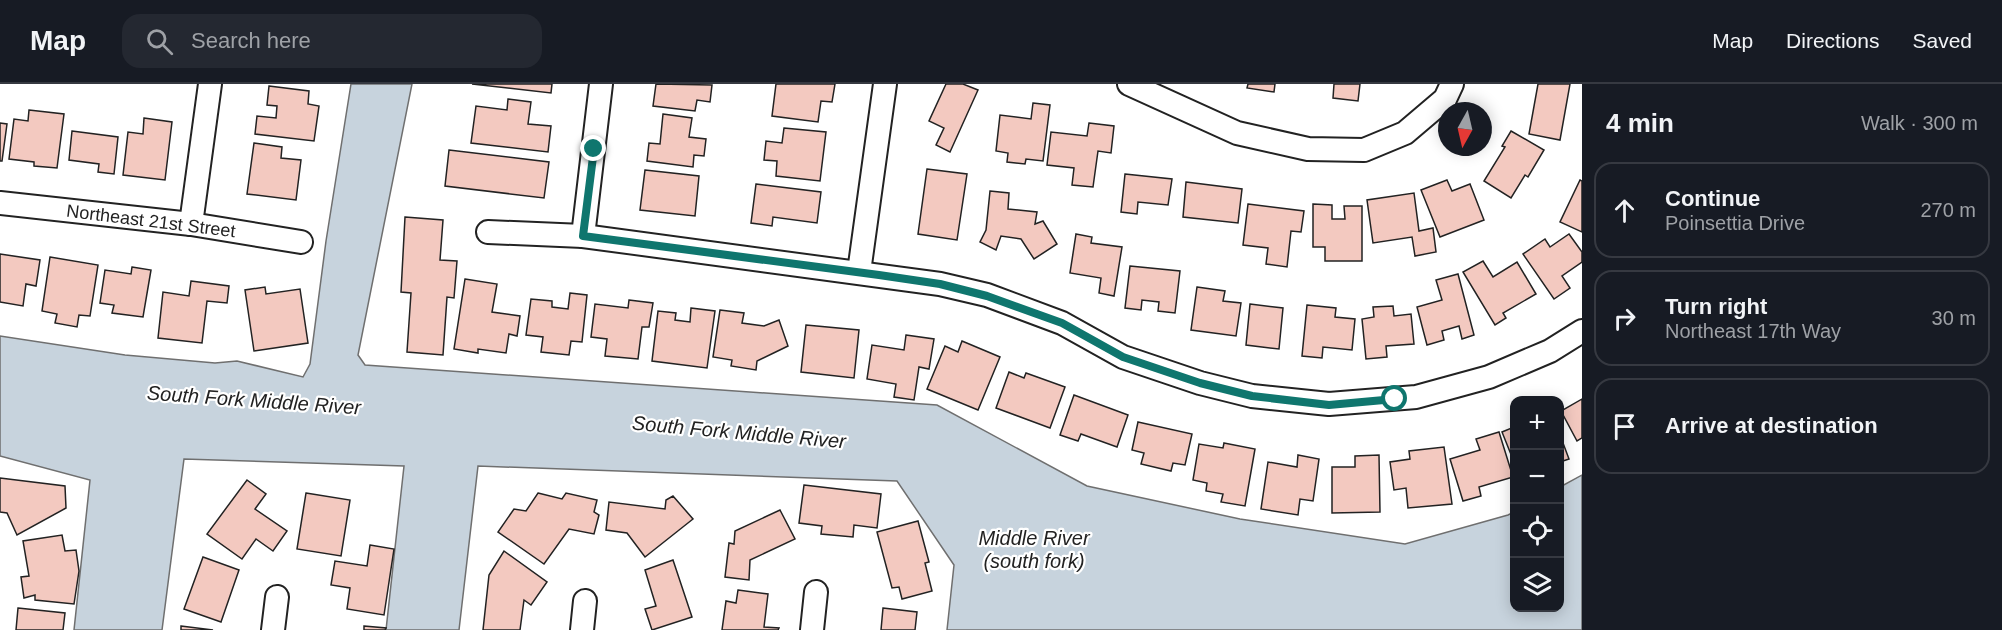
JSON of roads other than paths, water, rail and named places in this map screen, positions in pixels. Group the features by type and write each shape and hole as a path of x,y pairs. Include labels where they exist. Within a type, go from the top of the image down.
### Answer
{"street":[{"path":"191,224 210,84"},
{"path":"583,236 601,84"},
{"path":"858,272 885,84"},
{"path":"1129,84 1237,133 1308,149 1364,150 1406,133 1448,92"},
{"name":"Northeast 21st Street","path":"0,203 191,224 301,242"},
{"path":"488,232 583,236 940,284 987,296 1062,323 1123,357 1200,383 1252,396 1329,405 1416,397 1489,377 1550,351 1582,331"},
{"path":"812,630 816,592"},
{"path":"273,630 277,597"},
{"path":"582,630 585,601"}],"water":[{"name":"Middle River (south fork)","path":"351,84 412,84 358,355 365,365 937,405 1087,486 1240,519 1405,544 1510,514 1510,612 1564,612 1564,485 1582,475 1582,630 947,630 954,565 897,481 478,466 459,630 386,630 404,466 184,459 162,630 74,630 90,480 0,456 0,336 125,355 215,363 237,361 303,377 310,364 326,241"}],"water label":[{"name":"South Fork Middle River","path":"254,400"},
{"name":"South Fork Middle River","path":"739,432"}]}
